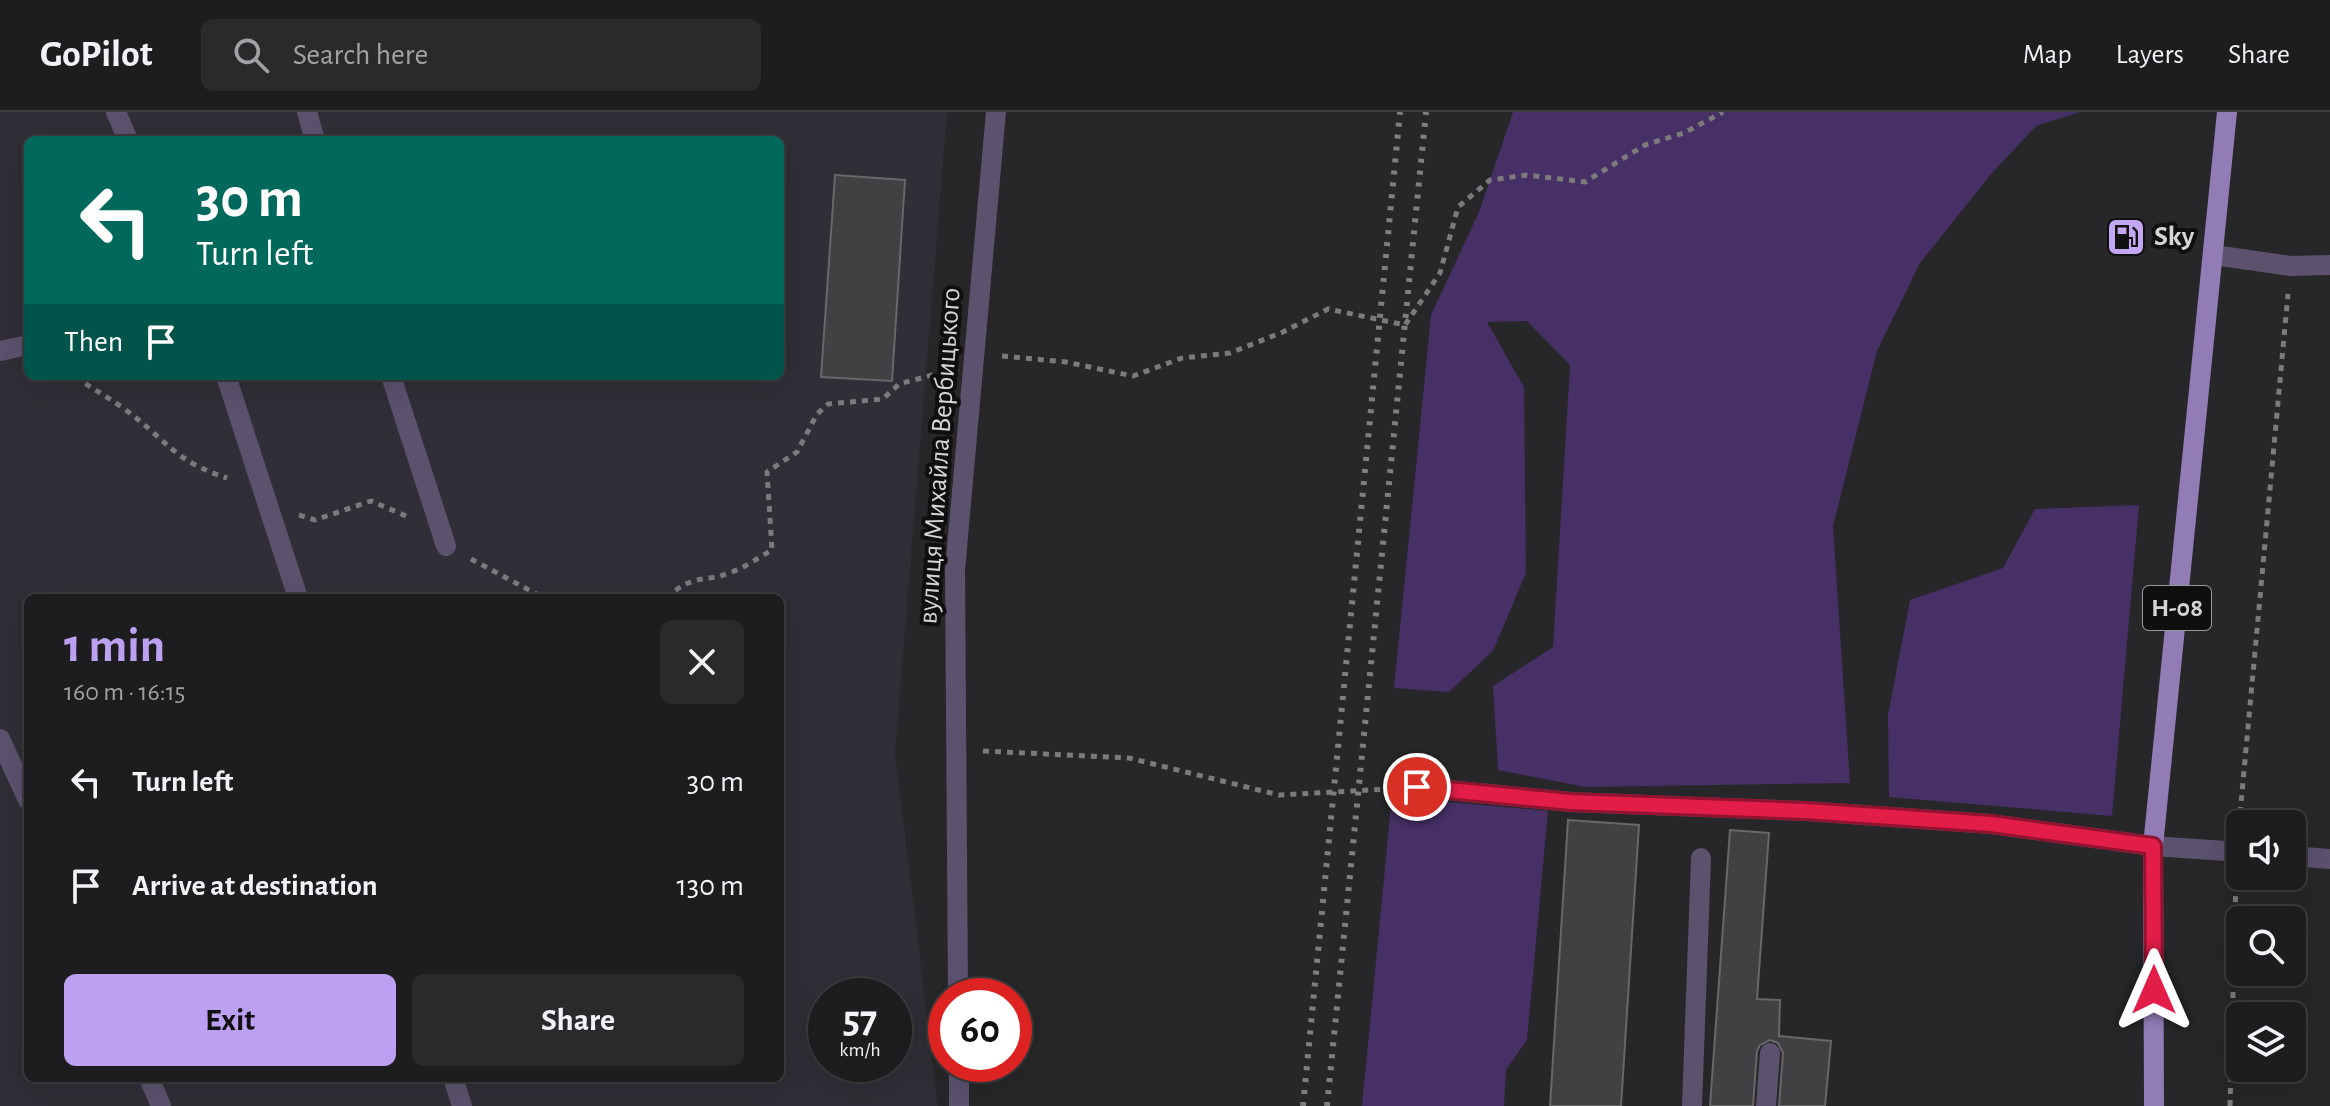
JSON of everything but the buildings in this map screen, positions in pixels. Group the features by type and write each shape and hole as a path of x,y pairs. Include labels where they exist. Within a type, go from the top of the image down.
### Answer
{"main road":[{"name":"Н-08","path":"2154,1106 2153,846 2227,112"}],"street":[{"path":"116,112 126,136"},
{"path":"307,112 314,136"},
{"name":"вулиця Михайла Вербицького","path":"958,978 955,570 996,112"},
{"path":"2214,255 2290,266 2330,265"},
{"path":"0,351 24,346"},
{"path":"227,380 297,594"},
{"path":"392,380 446,546"},
{"path":"0,739 24,791"},
{"path":"1417,787 1571,802 1806,811 1991,824 2153,846 2226,851"},
{"path":"2306,857 2330,859"},
{"path":"1692,1106 1701,858"},
{"path":"1766,1106 1770,1053"},
{"path":"151,1082 161,1106"},
{"path":"454,1082 462,1106"},
{"path":"959,1082 959,1106"}],"path":[{"path":"671,594 683,584 703,576 733,572 772,550 767,472 797,452 817,414 828,404 883,399 899,384 995,355 1066,362 1133,376 1182,358 1230,353 1283,332 1328,309 1405,325 1440,273 1458,207 1490,180 1527,175 1585,182 1645,145 1684,133 1723,112"},
{"path":"2242,810 2286,344 2290,266"},
{"path":"80,380 93,392 122,407 198,469 238,481 290,513 315,520 371,501 406,516 446,546 536,594"},
{"path":"957,750 1129,758 1279,795 1417,787"},
{"path":"2230,1106 2237,890"}],"shaded area":[{"path":"0,112 947,112 895,753 928,1024 928,1082 935,1082 938,1106 0,1106"},
{"path":"1513,112 2080,112 2036,126 1991,174 1920,263 1877,351 1833,526 1850,783 1585,787 1498,770 1493,686 1553,647 1570,365 1527,321 1487,322 1524,387 1526,573 1493,651 1449,692 1394,688 1431,315 1479,212"},
{"path":"2139,505 2112,816 1889,797 1888,715 1910,600 2003,568 2035,509"},
{"path":"1416,799 1548,811 1527,1040 1506,1070 1504,1106 1362,1106 1391,806"}],"railway":[{"path":"1303,1106 1400,112"},
{"path":"1327,1106 1426,112"}],"place":[{"name":"Sky","path":"2126,237"}],"route":[{"path":"1417,787 1571,802 1806,811 1991,824 2153,846 2154,990"}]}
